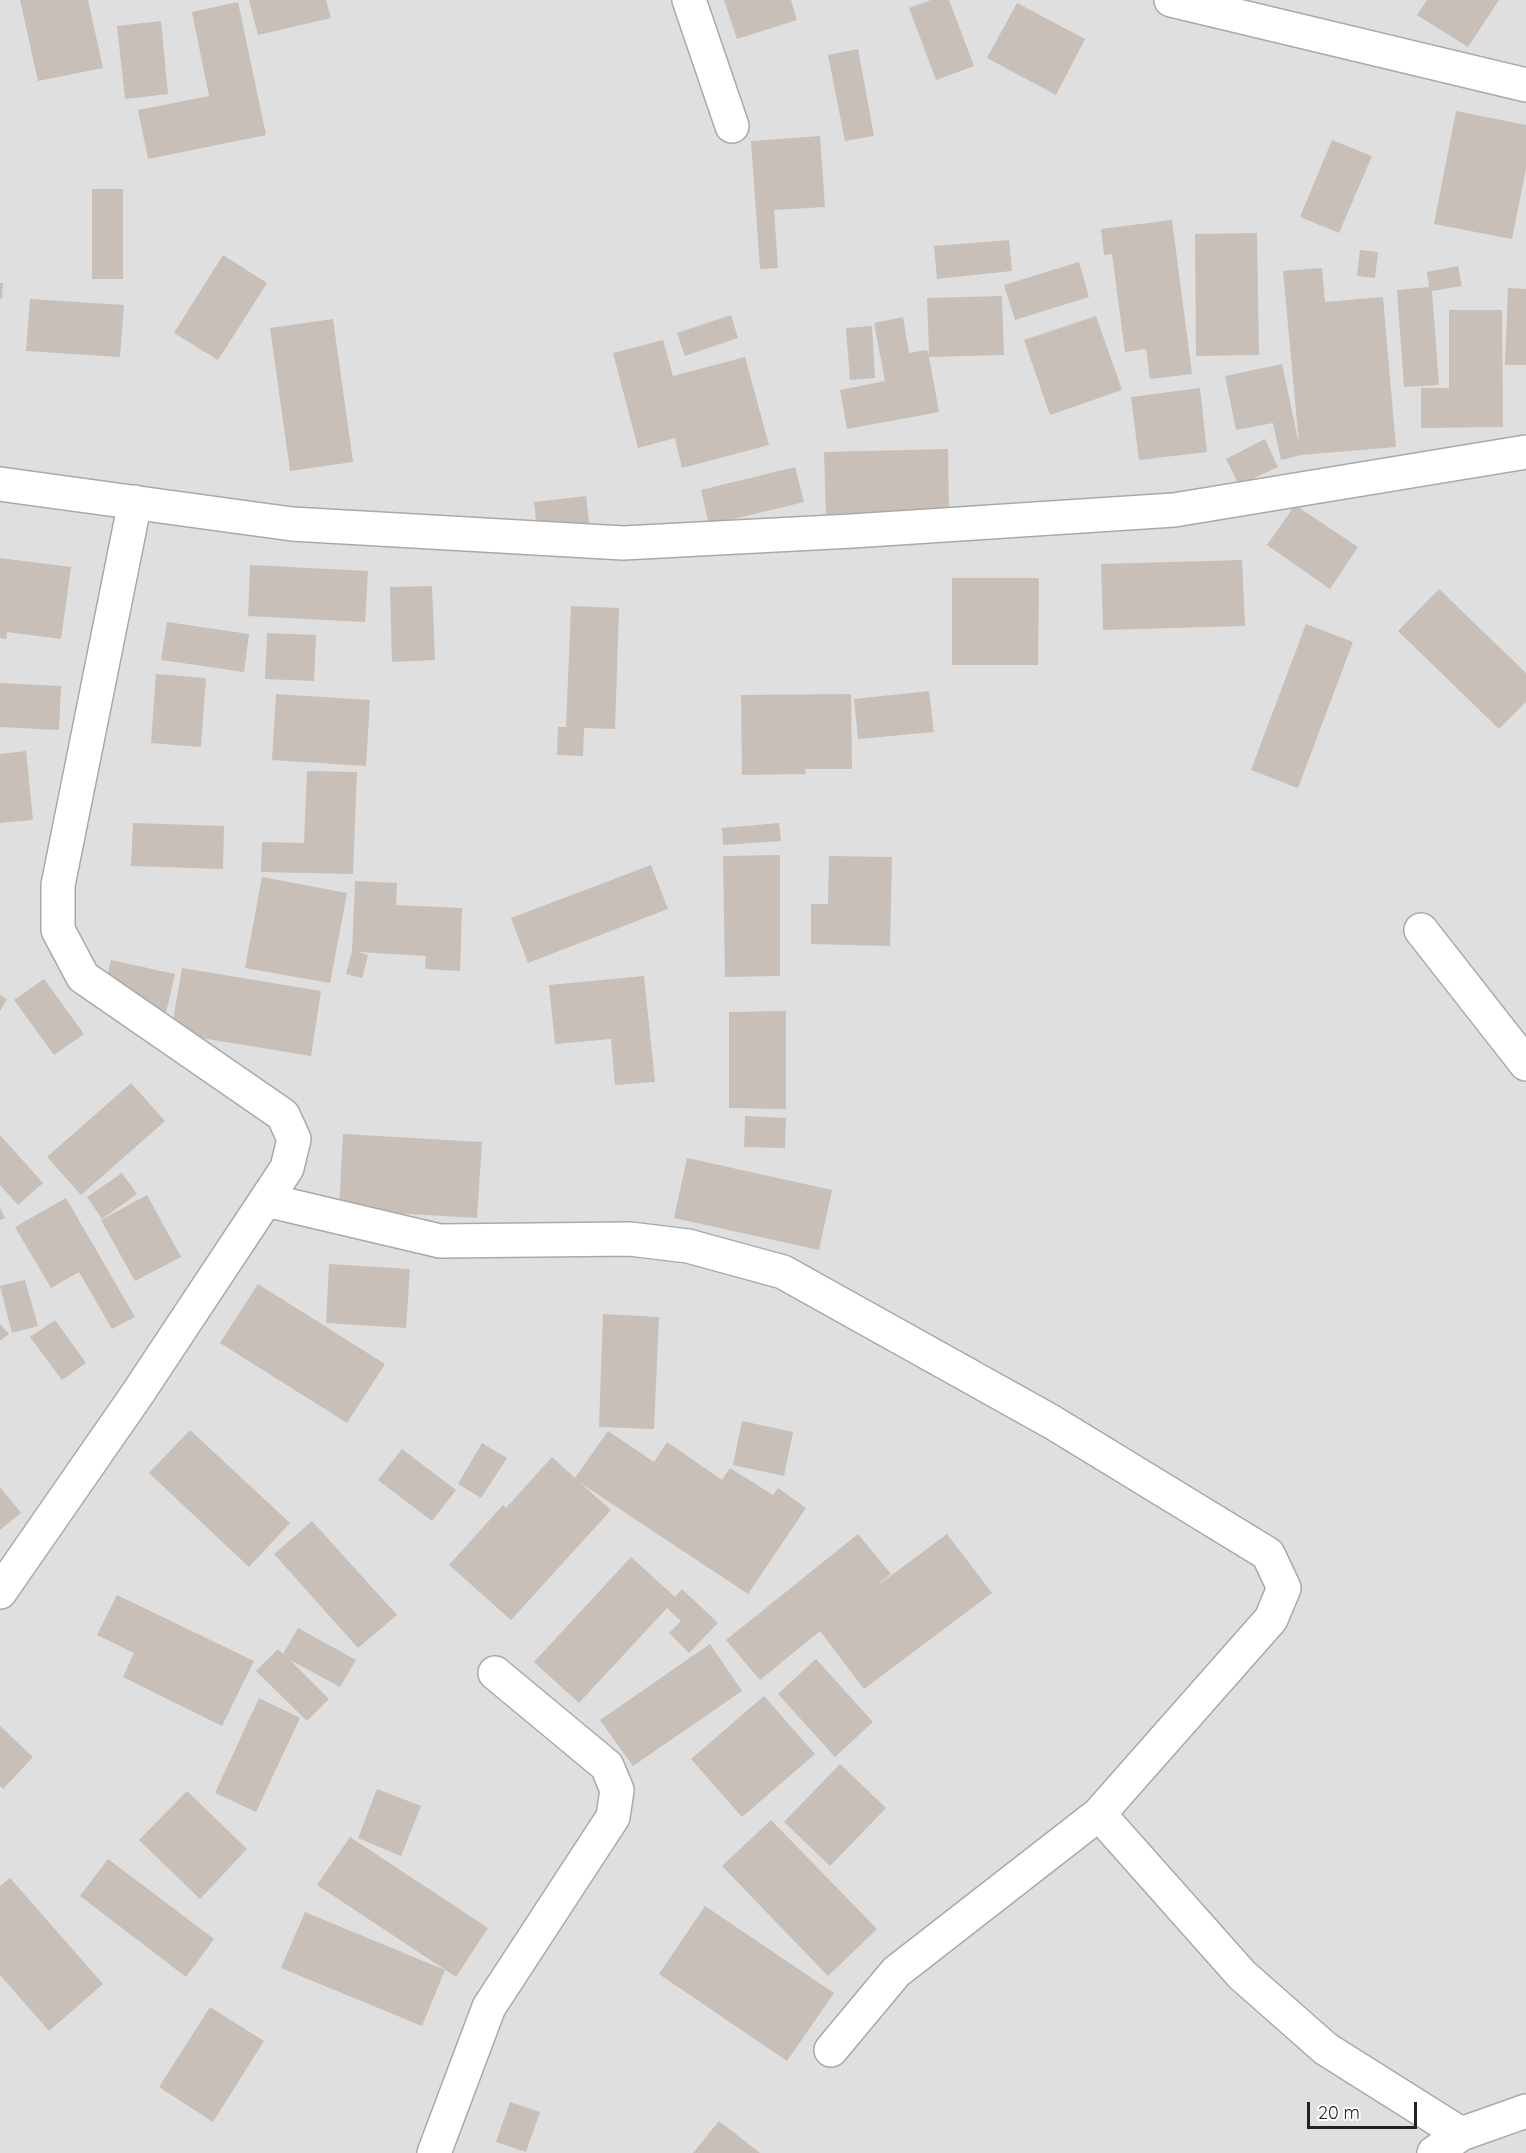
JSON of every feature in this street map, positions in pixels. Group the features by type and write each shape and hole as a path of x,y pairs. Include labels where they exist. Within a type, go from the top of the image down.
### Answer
{"street":[{"path":"689,0 732,126"},
{"path":"1171,0 1526,85"},
{"path":"0,484 292,524 623,543 1174,510 1526,453"},
{"path":"0,1592 138,1393 287,1168 294,1139 283,1115 83,977 58,930 58,885 135,502"},
{"path":"1421,930 1526,1064"},
{"path":"266,1200 440,1242 630,1239 688,1246 783,1272 1052,1422 1268,1554 1284,1588 1271,1619 1099,1814 896,1972 831,2050"},
{"path":"434,2153 489,2007 613,1817 617,1790 608,1766 495,1673"},
{"path":"1099,1814 1242,1975 1326,2049 1461,2134"},
{"path":"1434,2153 1461,2134 1526,2111"}],"shaded area":[{"path":"0,0 1526,0 1526,2153 0,2153"}],"building":[{"path":"20,0 88,0 103,68 38,81"},
{"path":"249,0 326,0 331,18 258,35"},
{"path":"724,0 791,0 797,20 737,39"},
{"path":"931,0 949,0 974,66 936,80 909,8"},
{"path":"1427,0 1499,0 1468,47 1417,15"},
{"path":"238,2 266,135 148,159 138,110 209,96 192,12"},
{"path":"1017,3 1085,39 1056,95 987,58"},
{"path":"161,21 168,94 125,99 117,26"},
{"path":"858,49 874,136 845,141 828,55"},
{"path":"1456,111 1526,125 1526,169 1512,239 1434,224"},
{"path":"820,136 825,207 774,210 778,268 760,269 751,141"},
{"path":"1332,140 1372,156 1339,233 1300,217"},
{"path":"92,189 123,189 123,279 92,279"},
{"path":"1172,220 1192,374 1150,379 1146,349 1125,352 1112,254 1104,255 1101,229"},
{"path":"1257,233 1259,355 1196,356 1195,234"},
{"path":"1009,240 1012,271 937,279 934,246"},
{"path":"1360,250 1378,252 1375,278 1357,276"},
{"path":"223,255 267,283 218,360 174,333"},
{"path":"1079,262 1089,297 1015,320 1004,285"},
{"path":"1458,266 1462,286 1432,291 1439,385 1404,387 1397,290 1429,287 1427,272"},
{"path":"1322,268 1325,302 1383,297 1396,447 1301,455 1281,460 1273,423 1236,430 1225,376 1282,364 1299,444 1283,271"},
{"path":"0,283 3,283 2,299 0,299"},
{"path":"1508,288 1526,289 1526,365 1505,365"},
{"path":"1002,296 1004,355 929,357 939,412 847,429 840,390 885,381 874,323 903,317 909,353 927,350 929,355 927,298"},
{"path":"30,299 124,305 120,357 26,351"},
{"path":"1449,310 1502,310 1503,427 1421,428 1421,388 1449,388"},
{"path":"731,315 738,338 685,356 677,333"},
{"path":"1096,316 1122,390 1050,415 1024,340"},
{"path":"333,319 353,462 290,471 270,328"},
{"path":"872,326 875,378 850,380 846,328"},
{"path":"663,340 673,376 745,357 769,445 682,468 675,438 638,448 613,353"},
{"path":"1200,388 1207,452 1139,460 1131,397"},
{"path":"1265,439 1278,467 1239,485 1226,459"},
{"path":"948,449 949,515 826,518 824,452"},
{"path":"795,467 804,502 709,525 701,490"},
{"path":"586,496 589,523 537,529 534,502"},
{"path":"1295,505 1358,547 1330,589 1267,545"},
{"path":"0,558 71,567 61,639 7,632 6,639 0,638"},
{"path":"1242,560 1245,626 1103,630 1101,564"},
{"path":"250,565 368,571 365,622 248,616"},
{"path":"952,578 1039,578 1038,665 952,665"},
{"path":"432,586 435,660 392,662 390,587"},
{"path":"1439,589 1526,673 1526,702 1499,729 1398,631"},
{"path":"571,606 619,608 615,729 584,728 583,756 557,755 558,727 566,727"},
{"path":"167,622 249,634 244,672 161,660"},
{"path":"1306,624 1353,642 1298,788 1251,770"},
{"path":"267,633 316,635 314,681 265,679"},
{"path":"156,674 206,678 201,747 151,743"},
{"path":"0,683 61,686 59,730 0,727"},
{"path":"929,691 934,732 858,739 854,699"},
{"path":"276,694 370,700 366,766 272,760"},
{"path":"851,694 852,769 805,769 806,774 742,775 741,695"},
{"path":"26,751 33,820 0,823 0,754"},
{"path":"307,771 357,772 353,874 261,872 262,842 304,843"},
{"path":"133,823 224,826 223,869 131,866"},
{"path":"779,823 781,841 723,845 722,828"},
{"path":"780,855 780,976 725,977 723,856"},
{"path":"829,856 892,857 890,946 811,944 811,904 828,904"},
{"path":"651,865 668,909 528,963 511,918"},
{"path":"262,877 347,893 330,983 245,968"},
{"path":"355,881 397,883 396,905 462,908 460,971 425,969 426,956 358,952 368,955 362,978 346,974 352,951"},
{"path":"111,960 175,974 162,1030 105,986"},
{"path":"182,968 321,991 311,1056 171,1033"},
{"path":"644,976 655,1082 615,1085 611,1039 555,1044 549,985"},
{"path":"44,979 84,1034 54,1055 14,1000"},
{"path":"0,995 7,999 0,1011"},
{"path":"786,1011 786,1109 729,1108 729,1012"},
{"path":"131,1083 165,1121 81,1195 47,1157"},
{"path":"745,1116 786,1118 785,1148 744,1147"},
{"path":"343,1134 482,1142 477,1218 339,1210"},
{"path":"0,1135 43,1183 18,1205 0,1185"},
{"path":"687,1158 832,1190 819,1250 674,1218"},
{"path":"122,1173 137,1194 102,1219 87,1197"},
{"path":"147,1195 181,1257 135,1281 101,1220"},
{"path":"66,1198 135,1317 112,1329 79,1272 51,1288 15,1227"},
{"path":"0,1208 5,1218 0,1220"},
{"path":"329,1264 410,1269 406,1328 326,1323"},
{"path":"25,1280 38,1326 12,1333 0,1286"},
{"path":"258,1284 385,1364 347,1423 220,1343"},
{"path":"603,1314 659,1317 654,1429 599,1427"},
{"path":"55,1320 86,1363 62,1380 30,1337"},
{"path":"0,1324 9,1334 0,1341"},
{"path":"742,1421 793,1432 784,1476 733,1465"},
{"path":"190,1430 290,1523 249,1567 149,1473"},
{"path":"608,1431 654,1462 667,1442 722,1480 730,1468 773,1495 778,1488 806,1508 748,1594 579,1482 611,1510 511,1620 449,1565 503,1505 506,1508 552,1457 575,1478"},
{"path":"482,1443 507,1458 481,1498 458,1484"},
{"path":"402,1449 456,1490 432,1521 378,1480"},
{"path":"0,1487 21,1513 0,1530"},
{"path":"312,1521 397,1615 358,1648 274,1554"},
{"path":"858,1534 891,1574 873,1589 947,1534 992,1593 864,1689 820,1631 760,1680 726,1640"},
{"path":"631,1557 675,1597 682,1589 718,1623 689,1653 669,1633 681,1621 667,1608 579,1703 534,1662"},
{"path":"117,1595 254,1661 222,1726 123,1677 134,1653 97,1635"},
{"path":"298,1628 356,1660 340,1687 290,1660 329,1699 307,1721 256,1671 278,1649 283,1654"},
{"path":"710,1644 742,1691 633,1766 600,1720"},
{"path":"816,1659 873,1722 835,1757 778,1694"},
{"path":"764,1696 815,1754 742,1817 691,1759"},
{"path":"259,1698 300,1718 256,1812 215,1793"},
{"path":"0,1726 33,1757 3,1789 0,1786"},
{"path":"840,1764 886,1808 830,1866 784,1822"},
{"path":"377,1789 421,1806 401,1856 358,1838"},
{"path":"187,1791 247,1849 200,1899 139,1840"},
{"path":"771,1820 877,1929 828,1976 722,1866"},
{"path":"350,1837 488,1928 456,1977 317,1885"},
{"path":"108,1859 214,1939 186,1977 80,1896"},
{"path":"10,1878 103,1984 49,2031 0,1975 0,1886"},
{"path":"705,1906 834,1993 787,2061 659,1974"},
{"path":"305,1912 445,1970 422,2026 281,1968"},
{"path":"210,2007 264,2041 213,2122 159,2087"},
{"path":"510,2102 540,2112 526,2152 496,2142"},
{"path":"719,2121 760,2153 693,2153"}]}
